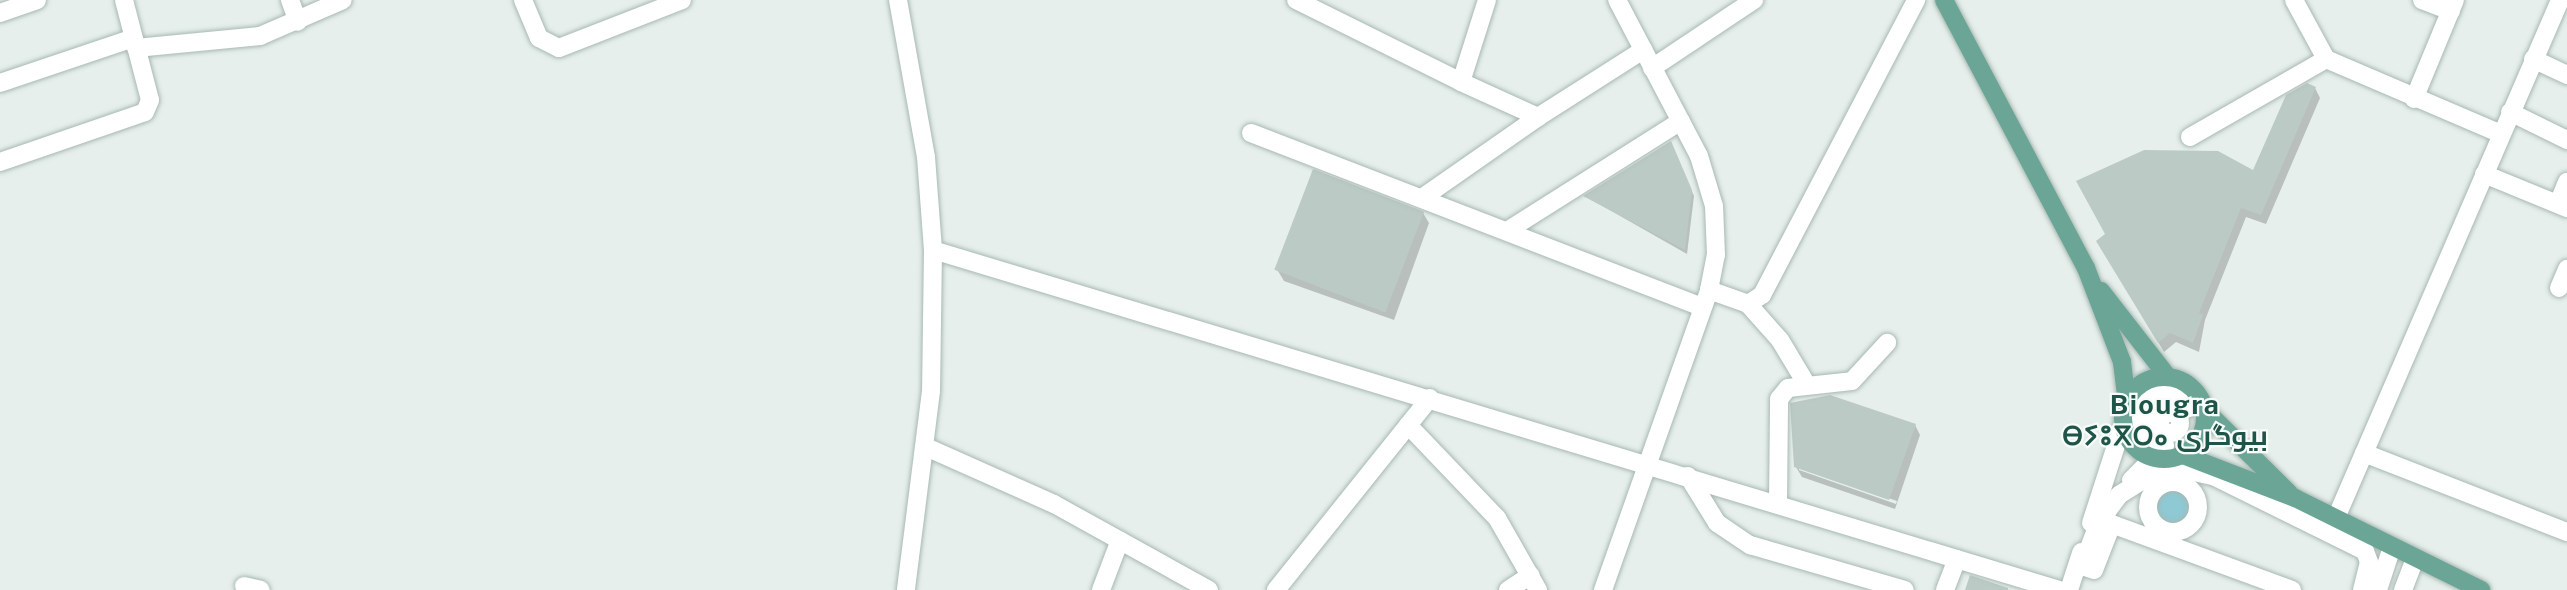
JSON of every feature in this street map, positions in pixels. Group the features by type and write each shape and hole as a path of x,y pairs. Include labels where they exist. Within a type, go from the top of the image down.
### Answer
{"main road":[{"path":"1944,0 2086,268 2122,362 2127,400 2123,424 2133,446 2153,458 2183,455 2295,498 2481,590"},
{"path":"2086,268 2168,377 2191,387 2205,409 2295,498"},
{"path":"2127,400 2144,382 2168,377"},
{"path":"2183,455 2202,436 2205,409"}],"street":[{"path":"0,13 37,0"},
{"path":"0,162 145,112 150,100 124,0"},
{"path":"290,0 298,22"},
{"path":"0,83 135,43 225,44 298,22 343,0"},
{"path":"523,0 539,38 559,48 682,0"},
{"path":"898,0 926,157 933,250 926,447 906,590"},
{"path":"1296,0 1461,82 1538,117"},
{"path":"1461,82 1487,0"},
{"path":"1603,590 1644,462 1706,298 1716,255 1714,206 1681,121 1617,0"},
{"path":"1652,68 1754,0"},
{"path":"1251,133 1422,198 1706,298 1748,303 1762,295 1916,0"},
{"path":"2295,0 2326,59 2414,99 2501,134"},
{"path":"2414,99 2453,6 2422,0"},
{"path":"2336,518 2560,0"},
{"path":"1422,198 1538,117 1643,50"},
{"path":"2190,137 2326,59"},
{"path":"2533,59 2567,75"},
{"path":"2510,112 2567,140"},
{"path":"1510,229 1681,121"},
{"path":"2484,174 2563,206 2567,182"},
{"path":"933,250 1644,462 2059,590"},
{"path":"2559,288 2567,269"},
{"path":"1748,303 1780,340 1807,385"},
{"path":"1778,503 1779,399 1788,388 1852,381 1887,342"},
{"path":"1276,590 1430,398"},
{"path":"2069,590 2123,424"},
{"path":"1408,425 1497,518 1534,582 1508,590"},
{"path":"926,447 1120,540 1209,590"},
{"path":"2364,453 2567,532"},
{"path":"2093,516 2153,458"},
{"path":"2292,590 2112,524 2094,570 2082,566 2098,522 2120,495 2151,476 2190,471 2215,477 2365,551 2369,562 2362,590"},
{"path":"1688,476 1717,523 1750,544 1905,590"},
{"path":"1101,590 1120,540"},
{"path":"2378,590 2392,547"},
{"path":"2403,590 2415,558"},
{"path":"1945,590 1957,559"}],"green space":[{"path":"2166,413 2174,413 2180,419 2180,427 2174,433 2166,433 2160,427 2160,419"}],"water":[{"path":"2178,482 2191,489 2197,497 2197,517 2191,525 2183,531 2168,532 2155,525 2149,517 2148,502 2155,489 2163,483"}],"building":[{"path":"2307,83 2316,87 2261,215 2241,208 2199,313 2203,315 2193,343 2170,333 2158,343 2096,241 2105,234 2076,181 2144,150 2218,151 2253,170 2286,95"},
{"path":"1671,141 1692,190 1685,250 1583,196"},
{"path":"1313,169 1424,212 1385,312 1274,270"},
{"path":"1830,395 1916,424 1889,500 1794,467 1790,403"},
{"path":"1970,575 2008,588 2008,590 1965,590"}],"district":[{"name":"Biougra ⴱⵢⵓⴳⵔⴰ بيوگرى","path":"2165,420"}]}
